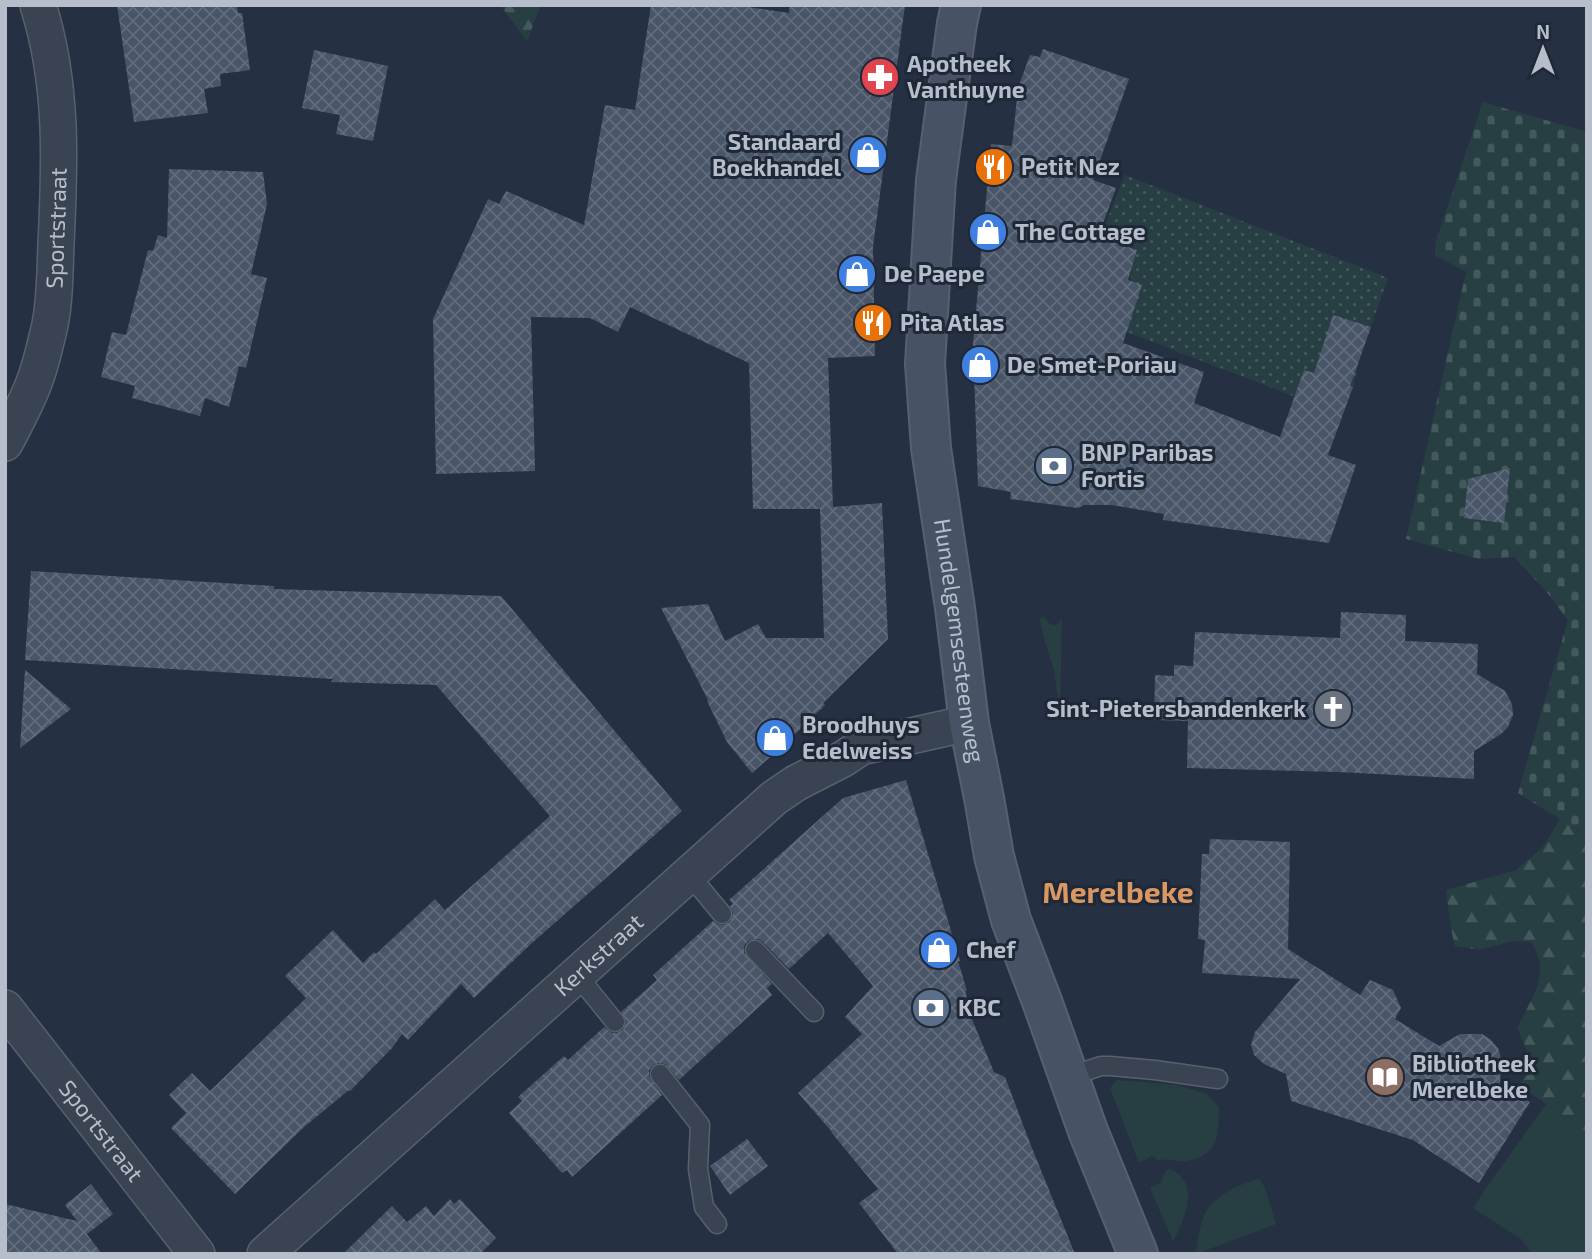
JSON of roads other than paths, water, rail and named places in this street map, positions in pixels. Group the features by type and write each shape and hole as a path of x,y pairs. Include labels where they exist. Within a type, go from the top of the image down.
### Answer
{"main road":[{"name":"Hundelgemsesteenweg","path":"961,5 936,180 925,364 932,448 969,723 994,856 1011,920 1088,1131 1138,1254"}],"street":[{"name":"Sportstraat","path":"5,443 36,379 50,326 53,289 59,119 52,63 38,5"},
{"name":"Kerkstraat","path":"265,1254 774,798 861,747 969,723"},
{"name":"Sportstraat","path":"5,1009 197,1254"}],"lane":[{"path":"688,873 722,914"},
{"path":"755,950 814,1012"},
{"path":"577,975 615,1022"},
{"path":"1070,1076 1101,1066 1110,1066 1218,1079"},
{"path":"660,1074 700,1125 698,1168 704,1207 717,1224"}],"place":[{"name":"Apotheek Vanthuyne","path":"880,77"},
{"name":"Standaard Boekhandel","path":"868,155"},
{"name":"Petit Nez","path":"994,167"},
{"name":"The Cottage","path":"988,232"},
{"name":"De Paepe","path":"857,274"},
{"name":"Pita Atlas","path":"873,323"},
{"name":"De Smet-Poriau","path":"980,365"},
{"name":"BNP Paribas Fortis","path":"1054,466"},
{"name":"Sint-Pietersbandenkerk","path":"1333,709"},
{"name":"Broodhuys Edelweiss","path":"775,738"},
{"name":"Chef","path":"939,950"},
{"name":"KBC","path":"931,1008"},
{"name":"Bibliotheek Merelbeke","path":"1385,1077"}],"district":[{"name":"Merelbeke","path":"1118,893"}]}
